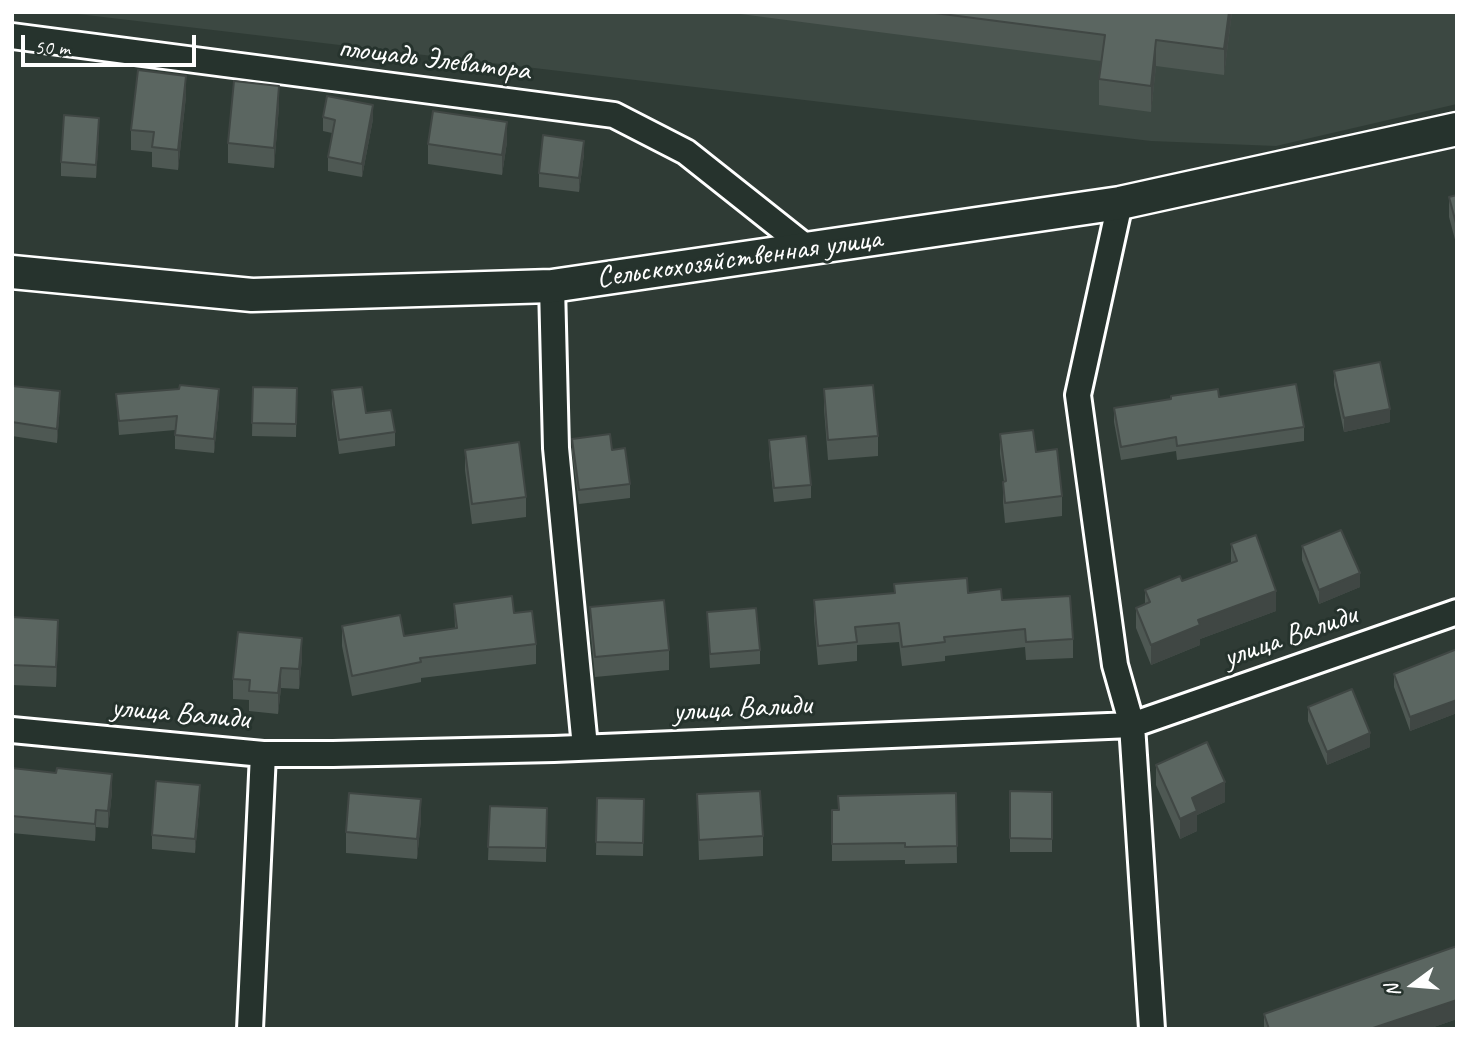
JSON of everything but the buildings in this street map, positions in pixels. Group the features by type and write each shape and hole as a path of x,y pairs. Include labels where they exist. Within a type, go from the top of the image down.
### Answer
{"main road":[{"name":"Сельскохозяйственная улица","path":"12,272 252,295 552,286 1120,203 1457,129"}],"street":[{"name":"площадь Элеватора","path":"12,36 614,115 686,152 807,248"},
{"path":"1120,203 1078,395 1115,665 1132,725 1152,1029"},
{"path":"552,286 556,448 585,747"},
{"name":"улица Валиди","path":"12,730 262,754 585,747 1132,725 1457,612"},
{"path":"250,1029 262,754"}],"shaded area":[{"path":"61,12 1457,12 1457,104 1276,146 1151,141"}]}
